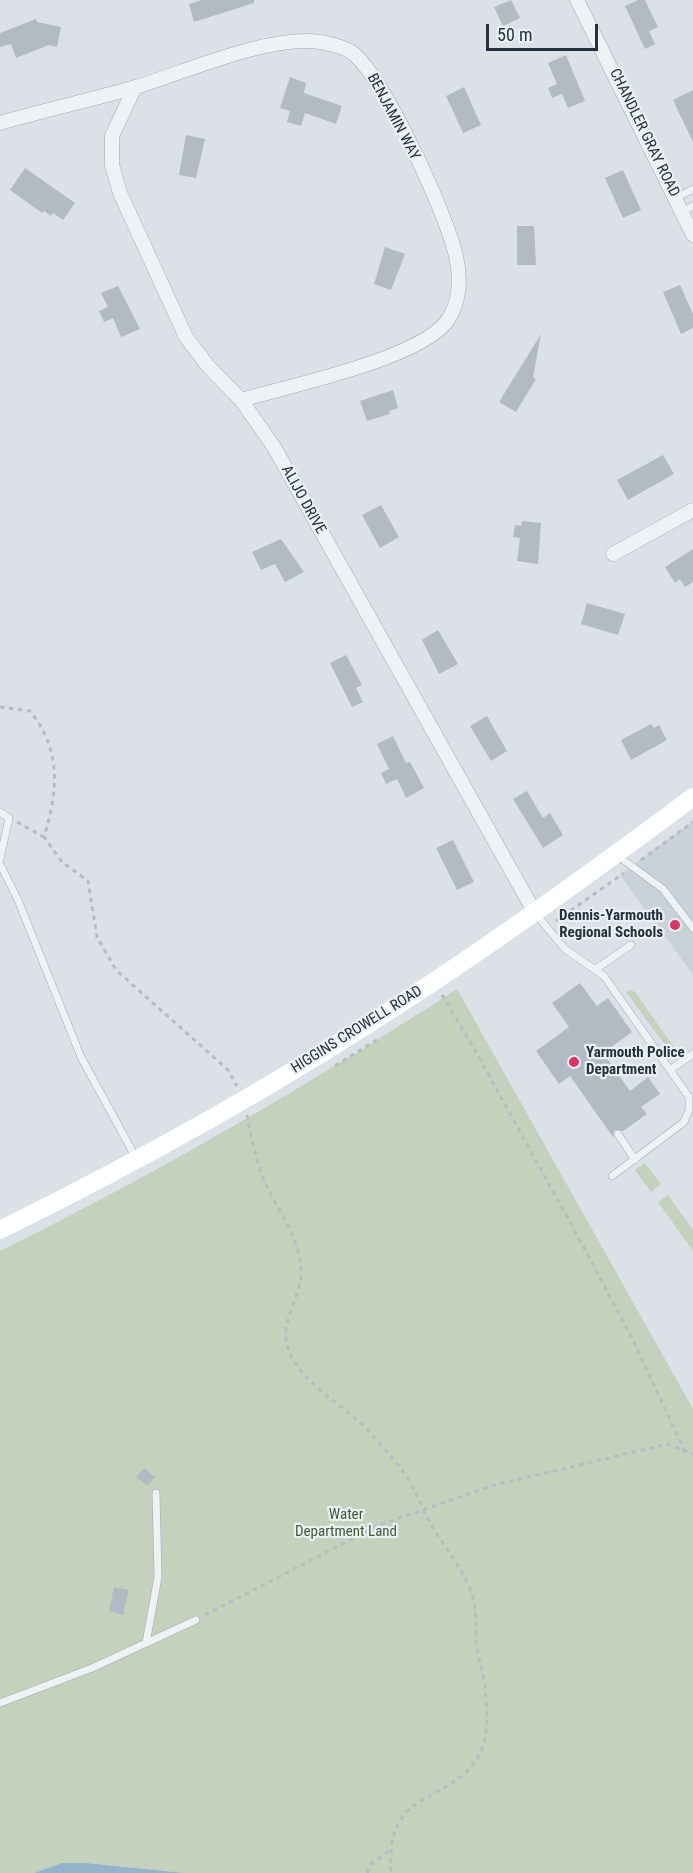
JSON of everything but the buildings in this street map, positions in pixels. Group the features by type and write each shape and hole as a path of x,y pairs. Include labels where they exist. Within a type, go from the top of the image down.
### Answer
{"main road":[{"name":"HIGGINS CROWELL ROAD","path":"0,1230 82,1190 243,1099 350,1035 535,913 693,797"}],"street":[{"name":"CHANDLER GRAY ROAD","path":"577,0 676,198 688,209 693,235"},
{"name":"BENJAMIN WAY","path":"0,123 135,87 260,48 301,40 328,44 353,53 370,72 388,101 414,155 453,246 459,277 457,302 446,322 429,338 396,353 241,400"},
{"name":"ALIJO DRIVE","path":"135,87 112,136 112,165 116,180 186,337 208,366 241,400 274,447 535,913"},
{"path":"613,554 693,510"}],"lane":[{"path":"676,198 693,189"},
{"path":"0,812 9,818 0,859"},
{"path":"616,854 663,889 693,928"},
{"path":"0,864 18,900 81,1057 136,1159"},
{"path":"535,913 565,949 604,975 689,1097 687,1117 680,1126 612,1176"},
{"path":"596,969 631,945"},
{"path":"671,1069 693,1054"},
{"path":"618,1134 635,1160"},
{"path":"147,1643 158,1577 156,1493"},
{"path":"0,1703 92,1668 196,1620"}],"path":[{"path":"0,707 30,711 42,726 52,748 53,801 44,837"},
{"path":"9,818 44,837 62,862 88,880 97,937 116,970 228,1070 243,1099 264,1181 297,1247 302,1269 297,1292 287,1316 286,1338 292,1359 378,1443 407,1477 422,1510 459,1564 474,1603 477,1649 485,1686 487,1729 479,1755 465,1773 420,1799 398,1824 390,1850 391,1873"},
{"path":"651,853 693,822"},
{"path":"555,922 625,872"},
{"path":"435,980 446,1005 480,1059 633,1340 685,1452"},
{"path":"196,1620 379,1525 495,1485 667,1443 693,1454"},
{"path":"367,1873 372,1863 390,1850"}],"shaded area":[{"name":"Dennis-Yarmouth Regional Schools","path":"693,821 693,975 620,875"}],"green space":[{"name":"Water Department Land","path":"457,989 693,1409 693,1873 185,1873 86,1863 62,1863 34,1873 0,1873 0,1251 117,1191 232,1127"},
{"path":"630,990 635,992 676,1050 671,1053 626,992"},
{"path":"645,1163 661,1184 651,1192 635,1170"},
{"path":"668,1195 693,1230 693,1251 658,1202"}],"water":[{"path":"62,1863 86,1863 185,1873 34,1873"}],"place":[{"name":"Dennis-Yarmouth Regional Schools","path":"675,925"},
{"name":"Yarmouth Police Department","path":"574,1062"}]}
